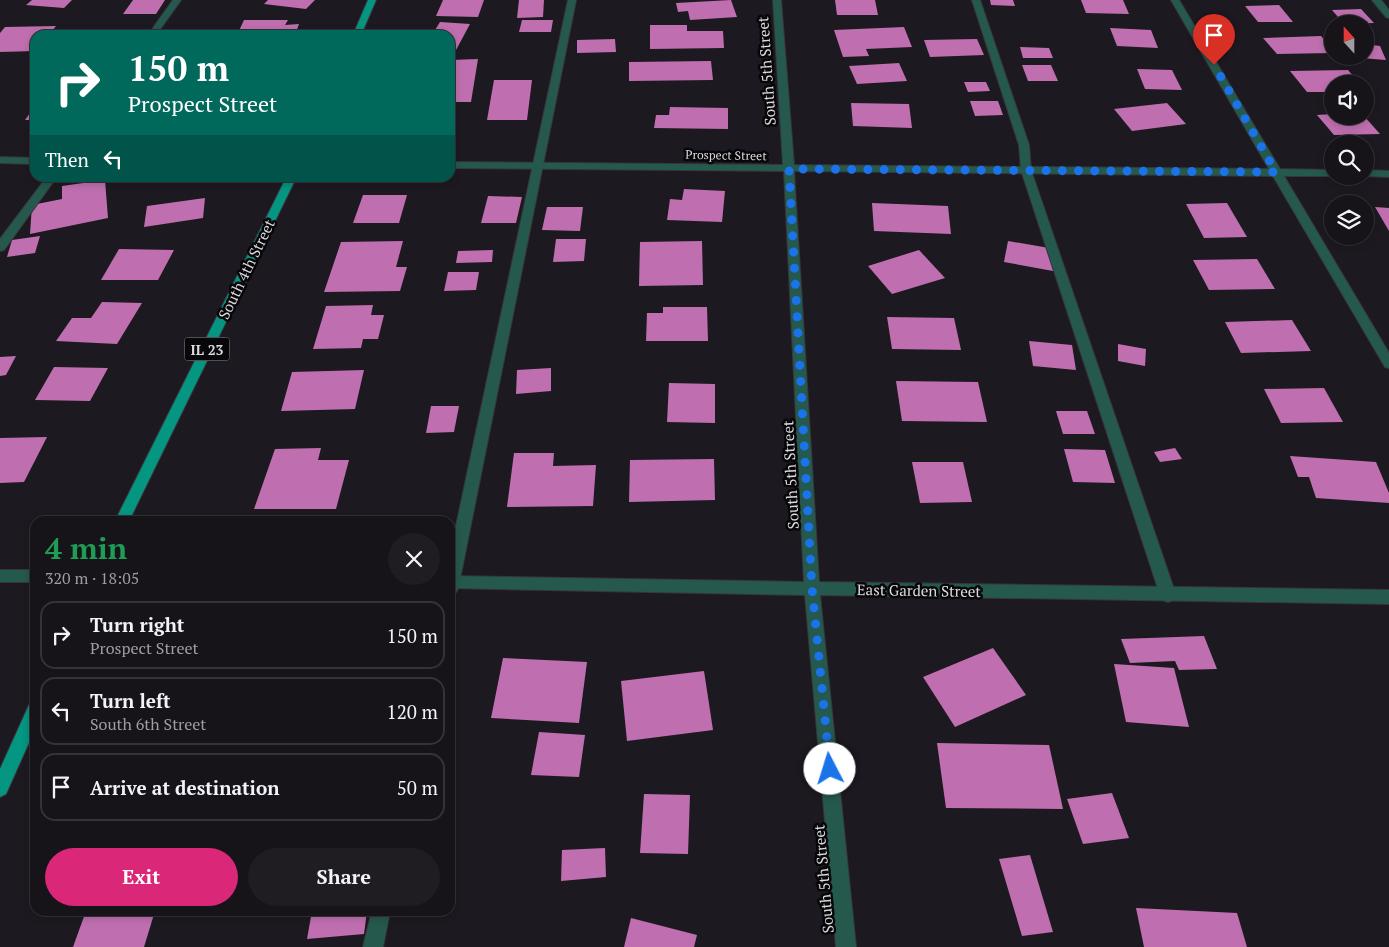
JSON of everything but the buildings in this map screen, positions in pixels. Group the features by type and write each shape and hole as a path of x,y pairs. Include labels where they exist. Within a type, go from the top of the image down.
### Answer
{"main road":[{"path":"358,30 372,0"},
{"name":"South 4th Street","path":"124,516 289,182"},
{"path":"0,788 30,721"}],"street":[{"path":"156,30 177,0"},
{"path":"455,565 572,0"},
{"name":"South 5th Street","path":"777,0 789,169 812,588 846,947"},
{"path":"976,0 1024,146 1026,170 1168,596"},
{"path":"1175,0 1389,364"},
{"path":"1376,0 1389,15"},
{"path":"0,160 30,161"},
{"name":"Prospect Street","path":"455,165 1324,173"},
{"path":"1374,174 1389,174"},
{"path":"0,247 48,182"},
{"path":"0,576 30,576"},
{"name":"East Garden Street","path":"455,584 812,588 1168,596 1389,597"},
{"path":"373,947 380,916"}],"route":[{"path":"830,769 812,588 789,169 1276,172 1214,65"}]}
